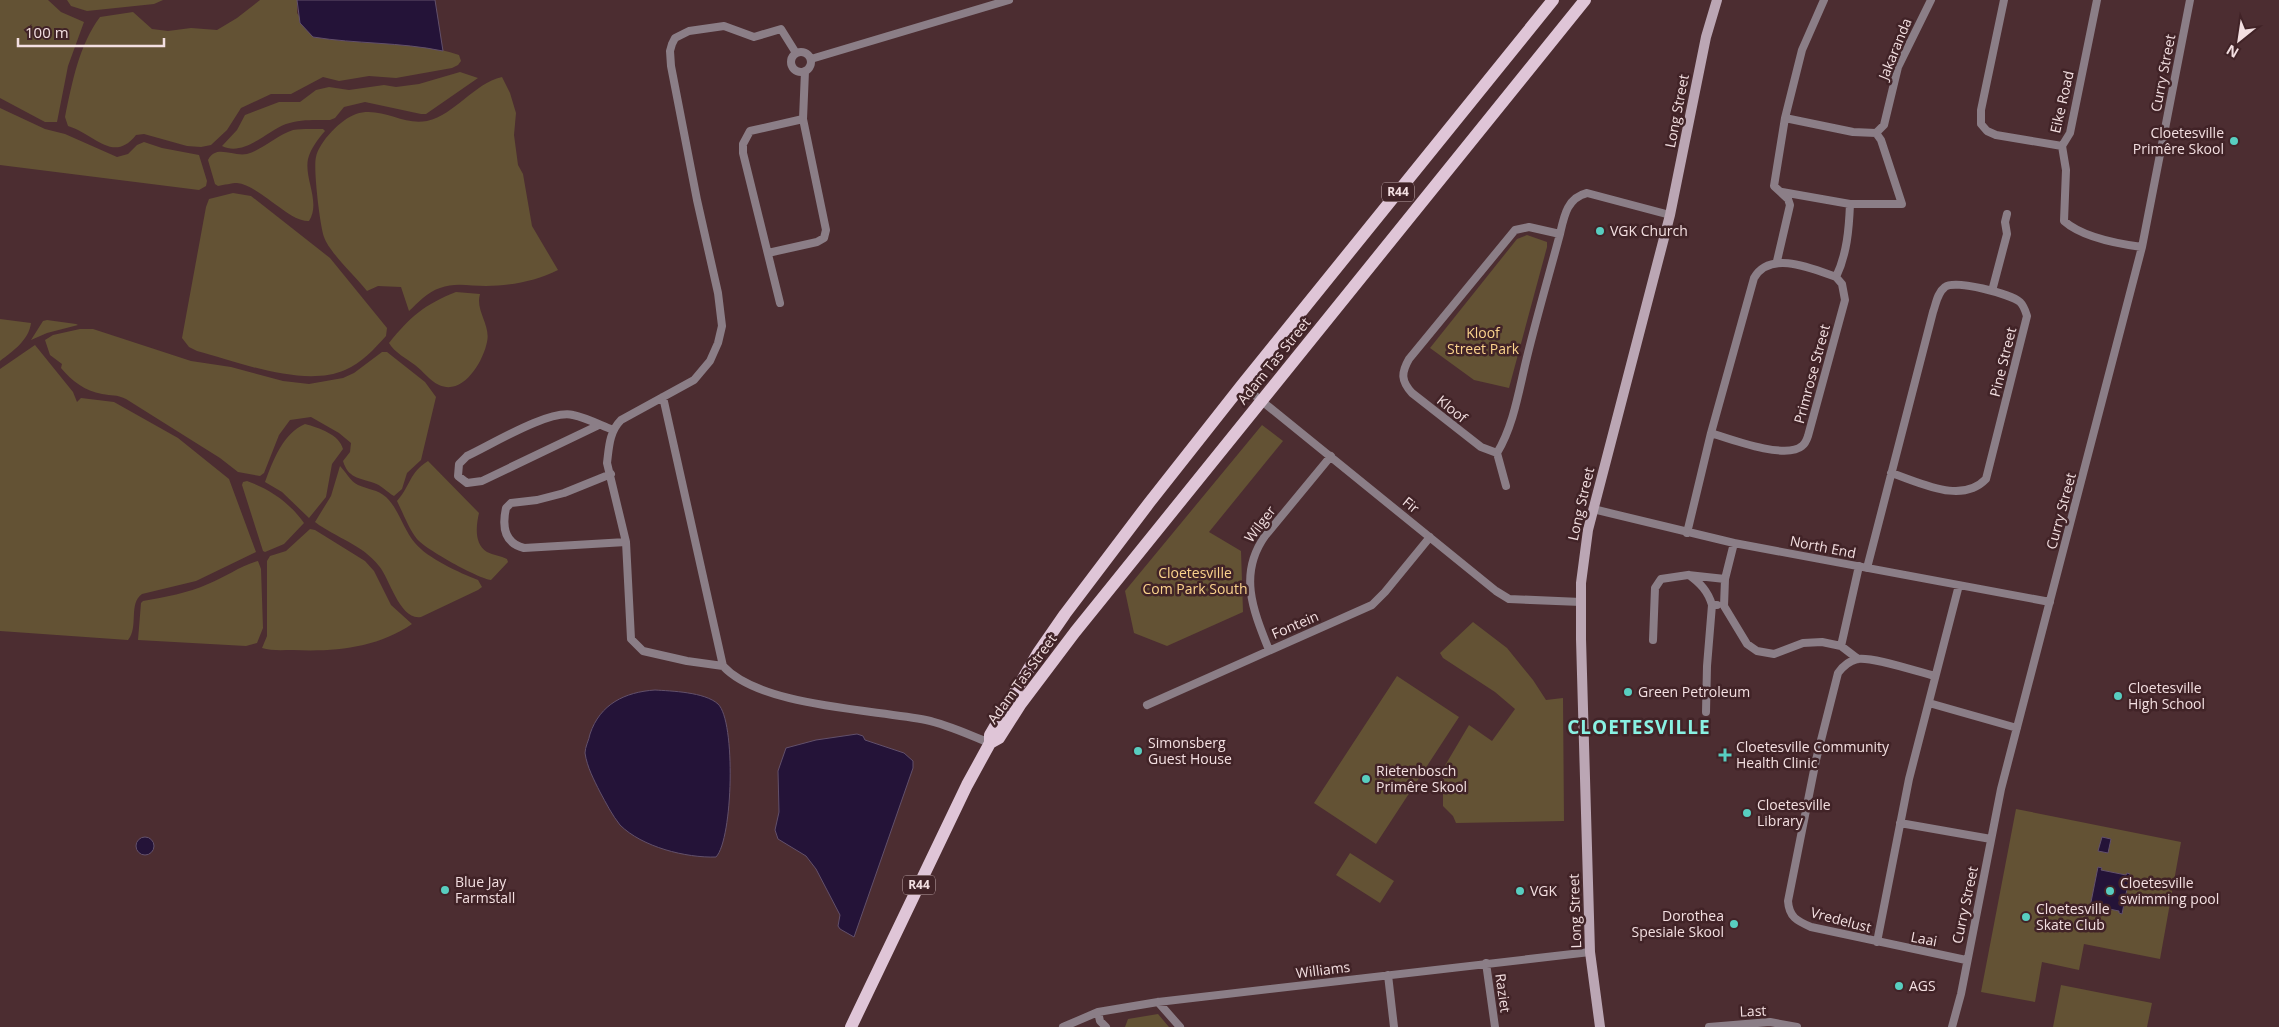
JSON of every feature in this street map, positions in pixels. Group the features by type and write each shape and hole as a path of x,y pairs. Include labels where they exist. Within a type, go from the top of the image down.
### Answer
{"main road":[{"name":"Adam Tas Street","path":"851,1027 967,785 990,743 990,735 1038,653 1059,622 1242,385 1554,0"},
{"name":"Adam Tas Street","path":"990,743 999,738 1051,663 1585,0"}],"street":[{"path":"811,59 1008,0"},
{"name":"Long Street","path":"1600,1027 1590,952 1581,602 1584,554 1593,509 1670,215 1706,37 1717,0"},
{"path":"1777,261 1790,205 1782,192 1774,186 1785,118 1802,50 1824,0"},
{"name":"Jakaranda","path":"1876,133 1884,125 1898,67 1931,0"},
{"name":"Eike Road","path":"2004,0 1981,110 1981,124 1987,131 1996,135 2062,146 2070,133 2097,0"},
{"path":"2180,0 2190,1"},
{"name":"Curry Street","path":"1952,1027 2001,789 2142,247 2190,1"},
{"path":"796,53 781,29 754,37 724,26 706,27 681,34 675,38 670,51 671,66 697,200 718,293 722,326 710,361 694,380 621,420 613,430 608,463 626,542 631,639 643,651 687,661 723,666 741,680 768,694 927,721 956,729 990,743"},
{"path":"768,253 817,242 824,238 826,230 803,119 805,71 810,66 811,59 807,53 796,53"},
{"path":"796,53 792,58 792,65 796,71 805,71"},
{"path":"1782,192 1850,204 1902,204 1881,140 1876,133 1853,132 1785,118"},
{"path":"780,302 748,175 743,144 750,131 803,119"},
{"path":"2062,146 2066,170 2064,221 2079,230 2107,240 2142,247"},
{"path":"1506,486 1497,453 1505,440 1560,234 1572,200 1587,194 1670,215"},
{"path":"1687,533 1711,433 1754,278 1765,265 1777,261 1836,277 1849,231 1850,204"},
{"path":"1992,291 2007,234 2005,222 2007,214"},
{"name":"Kloof","path":"1497,453 1481,447 1412,393 1404,382 1402,375 1415,352 1515,230 1529,227 1560,234"},
{"name":"Primrose Street","path":"1711,433 1778,451 1794,450 1802,446 1808,436 1845,300 1842,284 1836,277"},
{"name":"Pine Street","path":"1841,646 1891,473 1938,296 1944,287 1952,284 1992,291 2020,302 2025,308 2027,316 1986,480 1976,488 1957,492 1891,473"},
{"name":"Fir","path":"1242,385 1496,591 1509,599 1581,602"},
{"path":"662,397 723,666"},
{"path":"599,425 482,481 467,483 458,476 459,464 463,459 548,417 573,414 613,430"},
{"name":"Wilger","path":"1270,650 1256,619 1252,595 1252,559 1255,550 1265,536 1330,456"},
{"path":"611,474 550,497 511,503 506,508 504,530 511,543 524,548 626,542"},
{"name":"North End","path":"1593,509 1734,543 2050,602"},
{"name":"Fontein","path":"1146,705 1372,604 1385,592 1430,537"},
{"path":"1734,543 1725,579 1724,606 1747,644 1758,651 1774,654 1812,641 1841,646 1858,659 1875,661 1935,676"},
{"path":"1653,640 1655,588 1658,582 1667,577 1688,575 1725,579"},
{"path":"1688,575 1698,582 1710,595 1712,604 1706,666 1706,712"},
{"name":"Vredelust","path":"1858,659 1843,666 1835,681 1816,760 1788,901 1789,910 1793,918 1811,927 1877,942 1900,823 1959,585"},
{"path":"1712,604 1724,606"},
{"path":"1929,703 2017,728"},
{"path":"1900,823 1991,839"},
{"name":"Laai","path":"1877,942 1966,960"},
{"name":"Williams","path":"1063,1027 1098,1012 1158,1002 1590,952"},
{"name":"Raziet","path":"1486,963 1495,1027"},
{"path":"1388,975 1394,1027"},
{"path":"1158,1002 1180,1027"},
{"path":"1098,1012 1100,1021 1106,1027"},
{"name":"Last","path":"1709,1027 1770,1022 1797,1027"}],"green space":[{"path":"0,0 48,0 61,12 84,22 68,66 57,122 45,122 0,98"},
{"path":"67,0 163,0 154,4 87,11 71,6"},
{"path":"260,0 297,0 297,13 313,37 424,47 459,55 461,61 452,68 396,78 369,76 339,81 323,77 291,94 271,94 241,108 227,130 211,145 201,147 187,146 144,134 136,135 128,143 119,147 111,147 68,126 65,117 77,65 87,40 100,17 133,12 152,29 168,31 191,28 217,30 237,18"},
{"path":"460,72 478,78 426,114 365,102 344,107 335,118 330,120 291,122 247,146 230,148 222,146 237,130 245,115 279,102 300,102 316,90 329,87 349,90 384,85 396,87 419,84"},
{"path":"502,77 510,93 516,113 514,135 518,165 523,174 532,226 558,270 532,280 514,284 446,286 431,292 409,311 401,287 378,286 367,291 337,257 327,243 322,231 315,173 316,157 321,145 338,126 356,114 374,112 409,121 427,121 447,112 482,86"},
{"path":"0,108 45,129 65,134 117,157 128,154 137,145 144,142 162,148 199,155 207,181 206,186 199,190 0,165"},
{"path":"323,129 325,131 315,144 308,159 307,167 313,198 312,214 309,221 293,216 246,185 237,183 218,186 215,184 208,160 211,155 220,152 247,154 287,132"},
{"path":"233,193 251,196 330,258 387,328 386,336 362,360 345,370 329,375 291,375 251,367 197,351 189,347 182,338 206,207 209,199"},
{"name":"Kloof Street Park","path":"1527,235 1547,242 1547,247 1509,388 1474,380 1430,348 1517,239"},
{"path":"456,292 480,294 480,306 488,336 481,359 470,375 464,382 448,387 433,381 397,352 389,343 419,312 435,301"},
{"path":"0,319 31,323 24,340 0,361"},
{"path":"43,321 78,325 47,333 31,340"},
{"path":"80,329 93,329 191,361 231,367 283,381 309,384 343,378 354,373 382,352 387,352 425,382 436,397 421,460 407,473 402,489 394,496 377,484 351,474 343,461 350,452 351,443 339,433 311,417 290,420 279,435 264,473 260,476 238,472 220,458 126,399 90,391 70,377 61,368 62,364 50,355 45,340 53,335"},
{"path":"35,345 73,392 77,402 81,398 114,402 178,438 229,479 256,552 196,581 142,594 135,604 133,629 128,640 0,631 0,369"},
{"path":"305,424 333,436 343,449 332,464 326,497 309,518 282,492 265,482 280,448 297,428"},
{"name":"Cloetesville Com Park South","path":"1262,425 1283,441 1209,532 1241,551 1243,612 1167,646 1134,633 1125,591"},
{"path":"428,461 479,513 477,534 483,549 507,559 508,562 491,580 464,569 422,544 409,526 397,501 417,470"},
{"path":"340,466 355,483 379,492 391,502 411,538 420,549 444,564 478,580 482,587 421,617 407,613 396,598 383,572 372,558 315,522 331,496"},
{"path":"247,481 279,497 304,523 284,544 265,552 263,551 242,485 243,482"},
{"path":"310,529 315,530 365,561 374,571 391,605 412,624 399,632 355,647 324,650 273,650 262,648 267,636 267,561 270,556 286,551"},
{"path":"258,561 261,569 263,628 257,643 246,646 138,640 141,603 143,601 192,590"},
{"path":"1473,622 1507,648 1533,680 1546,700 1563,698 1564,821 1456,823 1453,816 1443,806 1443,769 1469,725 1492,741 1515,709 1495,692 1443,658 1440,653"},
{"path":"1397,676 1459,717 1376,844 1314,803"},
{"path":"2016,809 2181,842 2160,959 2084,944 2079,970 2042,962 2035,1002 1981,992"},
{"path":"1350,853 1394,881 1380,903 1336,875"},
{"path":"2061,985 2152,1003 2147,1027 2053,1027"},
{"path":"1158,1014 1169,1027 1125,1027 1128,1019"}],"shaded area":[{"path":"297,0 435,0 443,51 411,46 313,37 300,23"},
{"path":"655,690 688,693 705,697 718,704 724,715 730,755 729,805 722,846 716,857 691,856 665,850 629,833 620,825 612,813 589,768 585,753 586,748 594,724 600,715 607,707 624,697"},
{"path":"857,734 863,736 865,740 904,753 913,761 913,768 854,937 838,926 840,915 816,869 806,856 778,839 775,830 779,812 778,771 786,748 816,740"},
{"path":"141,837 149,837 154,842 152,853 141,855 136,850 136,842"},
{"path":"2102,837 2111,839 2108,853 2098,851"},
{"name":"Cloetesville swimming pool","path":"2098,867 2102,868 2101,870 2126,875 2127,873 2130,874 2122,914 2119,911 2095,906 2094,908 2090,907"}],"place":[{"name":"Cloetesville Primêre Skool","path":"2234,141"},
{"name":"VGK Church","path":"1600,231"},
{"name":"Green Petroleum","path":"1628,692"},
{"name":"Cloetesville High School","path":"2118,696"},
{"name":"Simonsberg Guest House","path":"1138,751"},
{"name":"Cloetesville Community Health Clinic","path":"1725,755"},
{"name":"Rietenbosch Primêre Skool","path":"1366,779"},
{"name":"Cloetesville Library","path":"1747,813"},
{"name":"Blue Jay Farmstall","path":"445,890"},
{"name":"VGK","path":"1520,891"},
{"name":"Cloetesville swimming pool","path":"2110,891"},
{"name":"Cloetesville Skate Club","path":"2026,917"},
{"name":"Dorothea Spesiale Skool","path":"1734,924"},
{"name":"AGS","path":"1899,986"}],"district":[{"name":"CLOETESVILLE","path":"1639,727"}]}
